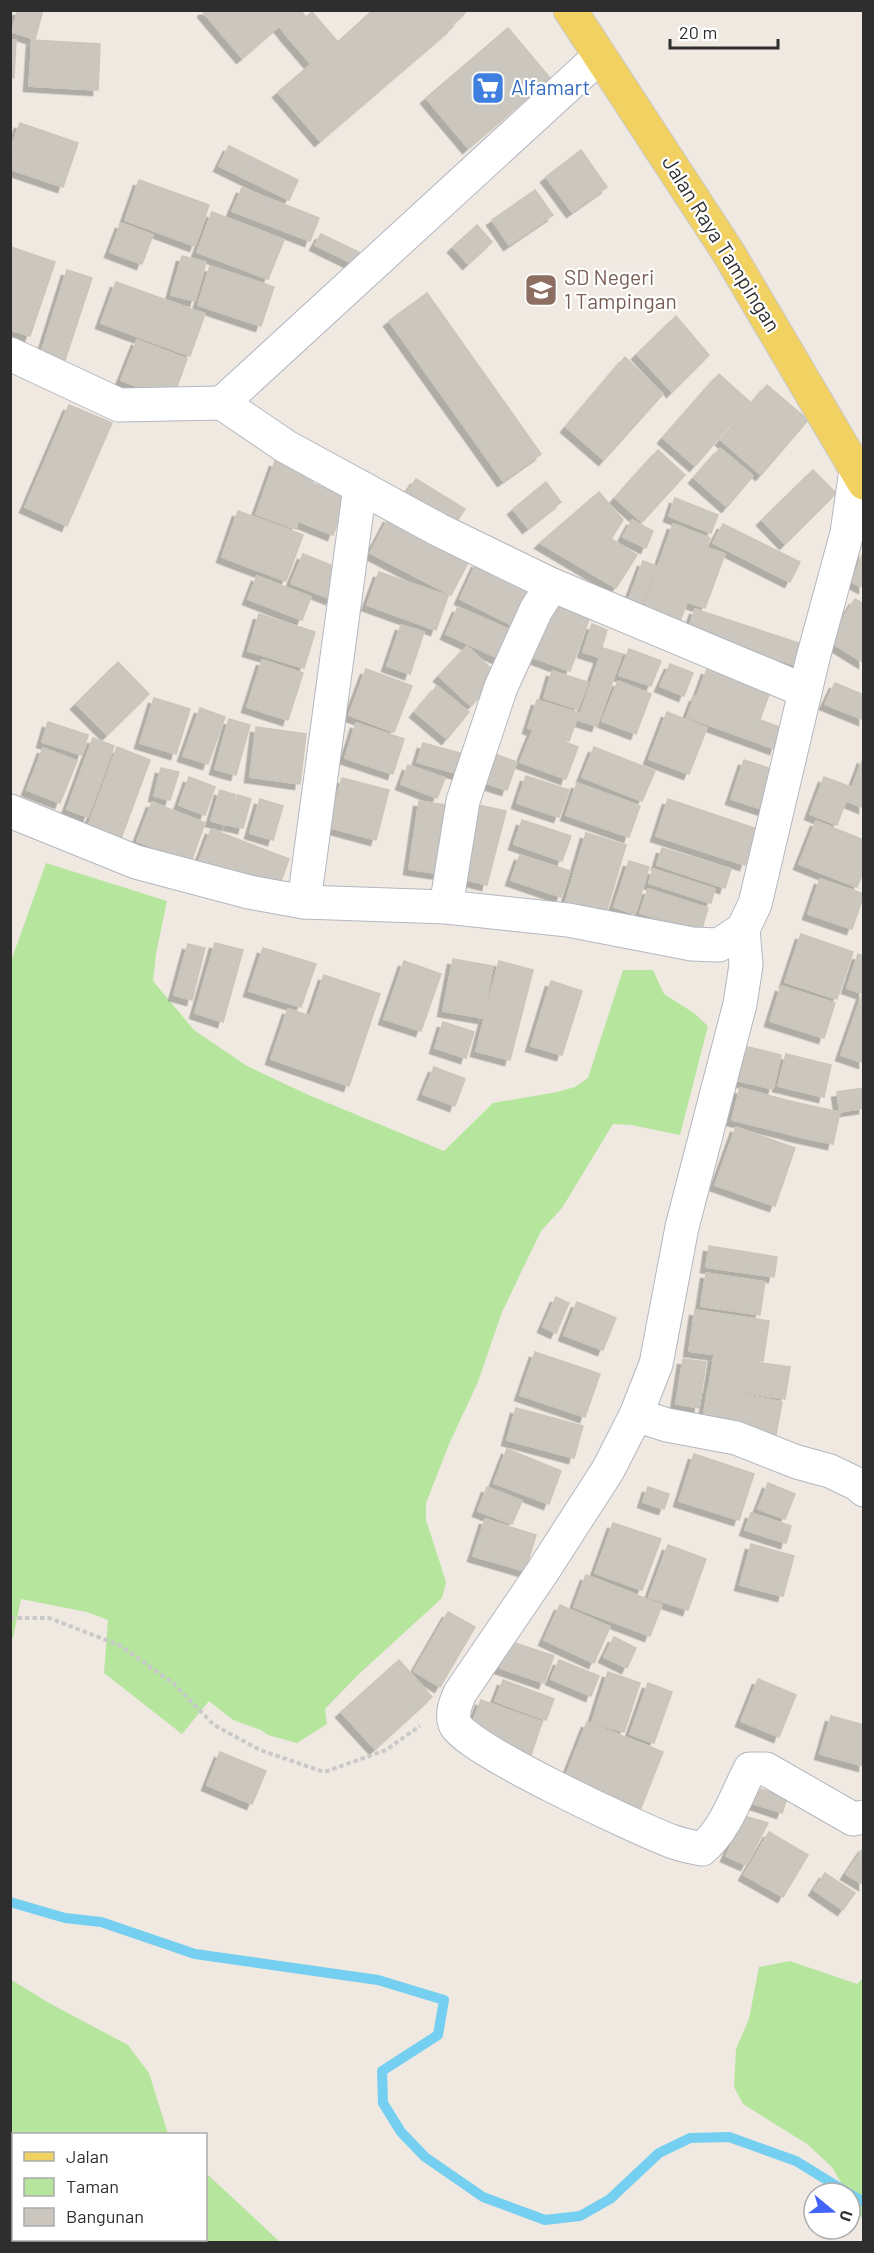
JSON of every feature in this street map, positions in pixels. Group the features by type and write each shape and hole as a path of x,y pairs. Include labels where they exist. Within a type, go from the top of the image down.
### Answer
{"main road":[{"name":"Jalan Raya Tampingan","path":"570,10 728,252 860,476"}],"street":[{"path":"222,403 600,56"},
{"path":"10,354 119,405 222,403 285,446 439,530 552,585 805,691"},
{"path":"860,476 848,533 805,691 755,904 743,929 746,964 740,1004 682,1227 656,1364 636,1415 608,1470 460,1693 454,1706 455,1724 465,1737 598,1810 672,1841 702,1849 713,1840 724,1823 750,1768 766,1769 853,1819 864,1817"},
{"path":"304,902 360,487"},
{"path":"446,907 463,801 501,687 536,610 552,585"},
{"path":"10,811 136,862 249,892 304,902 446,907 568,920 692,944 719,945 743,929"},
{"path":"636,1415 667,1425 736,1438 830,1471 857,1484 864,1490"}],"path":[{"path":"10,1618 50,1618 119,1644 173,1683 214,1725 260,1750 324,1772 386,1750 433,1717 454,1706"}],"green space":[{"path":"46,863 167,901 153,981 194,1030 247,1066 304,1093 444,1151 493,1103 557,1092 575,1087 588,1078 623,970 653,970 664,994 694,1013 708,1026 680,1135 631,1125 613,1124 562,1208 541,1231 502,1312 478,1382 450,1442 426,1503 426,1520 446,1582 442,1598 358,1675 325,1709 327,1724 297,1743 268,1735 261,1730 233,1720 209,1701 182,1734 104,1673 108,1620 87,1612 21,1599 13,1638 11,1638 10,964"},
{"path":"790,1961 857,1984 863,1978 863,2220 862,2181 840,2181 832,2167 807,2144 743,2104 734,2087 736,2049 749,2019 759,1967"},
{"path":"10,1979 49,2003 128,2045 149,2073 168,2133 12,2133 12,2241 207,2241 207,2174 280,2242 11,2242"}],"building":[{"path":"18,10 43,10 35,39 12,32"},
{"path":"204,10 239,10 241,13 244,10 300,10 306,17 286,35 279,26 242,58 203,12"},
{"path":"373,10 440,10 453,27 320,141 278,92 311,64 286,35 312,12 338,42"},
{"path":"440,10 468,10 452,25"},
{"name":"Alfamart","path":"508,28 550,78 468,148 426,98"},
{"path":"10,40 16,40 14,78 10,77"},
{"path":"32,40 100,44 98,90 29,86"},
{"path":"20,123 78,143 63,187 10,169 10,151"},
{"path":"229,146 298,180 289,200 219,166"},
{"path":"581,150 607,187 572,212 546,177"},
{"path":"139,180 209,205 195,246 125,220"},
{"path":"242,188 319,218 310,241 232,211"},
{"path":"535,190 553,215 509,245 492,220"},
{"path":"212,212 284,240 268,279 197,252"},
{"path":"121,223 153,235 142,264 110,252"},
{"path":"477,225 492,242 468,264 453,247"},
{"path":"321,234 367,256 362,268 315,245"},
{"path":"11,247 55,262 30,336 10,330"},
{"path":"182,256 206,262 195,301 171,295"},
{"path":"210,266 274,287 261,326 198,305"},
{"path":"67,270 92,278 65,360 41,353"},
{"path":"116,282 205,314 190,356 101,323"},
{"path":"427,293 541,454 503,481 389,321"},
{"path":"676,316 709,355 672,392 637,354"},
{"path":"137,340 187,359 172,400 121,380"},
{"path":"625,357 663,394 604,460 566,427"},
{"path":"719,374 750,402 695,466 663,438"},
{"path":"767,385 808,420 761,475 721,440"},
{"path":"69,405 112,423 67,526 25,507"},
{"path":"720,448 753,476 727,507 694,478"},
{"path":"658,450 685,475 642,522 615,498"},
{"path":"275,461 316,476 312,483 347,496 333,535 298,521 296,529 256,514"},
{"path":"813,470 836,493 785,544 762,520"},
{"path":"416,479 465,509 455,524 406,494"},
{"path":"546,482 561,502 528,528 513,509"},
{"path":"599,492 623,520 611,539 637,555 616,588 540,543"},
{"path":"675,498 718,515 711,533 669,516"},
{"path":"238,511 303,535 286,581 222,557"},
{"path":"389,517 470,559 451,595 370,553"},
{"path":"632,520 653,531 646,548 623,537"},
{"path":"673,524 710,538 681,619 644,606"},
{"path":"723,524 800,562 790,582 713,543"},
{"path":"708,548 725,554 705,608 688,602"},
{"path":"864,550 864,588 852,582"},
{"path":"303,554 343,570 331,599 291,583"},
{"path":"643,561 656,566 641,606 628,601"},
{"path":"477,562 530,587 512,625 460,599"},
{"path":"379,572 448,596 436,630 367,605"},
{"path":"257,576 311,597 302,620 248,599"},
{"path":"855,599 864,604 864,663 829,641"},
{"path":"551,603 590,617 570,671 532,657"},
{"path":"458,607 510,630 498,658 446,634"},
{"path":"695,609 808,646 801,667 688,631"},
{"path":"259,614 315,632 304,668 248,651"},
{"path":"592,624 607,630 599,657 583,652"},
{"path":"401,625 424,632 410,674 387,666"},
{"path":"467,646 499,676 471,706 439,676"},
{"path":"603,648 622,654 597,726 578,720"},
{"path":"629,649 661,661 651,686 619,675"},
{"path":"262,660 303,673 288,720 247,707"},
{"path":"118,662 149,694 107,735 76,704"},
{"path":"670,664 693,673 684,696 660,686"},
{"path":"366,669 412,686 394,732 349,715"},
{"path":"707,669 770,692 760,719 697,696"},
{"path":"552,671 588,682 578,709 544,698"},
{"path":"618,681 651,694 636,734 602,721"},
{"path":"835,683 864,695 864,720 825,704"},
{"path":"437,686 469,712 447,739 415,712"},
{"path":"695,696 782,728 775,749 687,717"},
{"path":"154,698 190,709 176,754 140,743"},
{"path":"537,700 579,713 569,741 528,728"},
{"path":"200,708 225,717 208,764 183,756"},
{"path":"667,712 707,728 689,774 649,759"},
{"path":"229,719 250,725 236,775 215,769"},
{"path":"48,722 88,735 82,755 42,742"},
{"path":"356,723 404,739 393,774 345,758"},
{"path":"256,727 306,734 300,784 250,777"},
{"path":"533,730 578,747 566,779 520,762"},
{"path":"93,738 114,746 88,817 67,809"},
{"path":"423,743 464,754 459,774 417,762"},
{"path":"117,747 150,760 119,844 86,832"},
{"path":"594,747 655,771 642,801 582,777"},
{"path":"43,748 77,761 60,803 27,790"},
{"path":"489,752 517,762 507,790 479,781"},
{"path":"864,759 864,808 847,801"},
{"path":"744,760 778,771 765,810 731,799"},
{"path":"408,765 445,778 437,798 401,784"},
{"path":"161,768 179,772 170,800 154,796"},
{"path":"526,776 569,790 559,817 517,803"},
{"path":"189,777 215,787 205,815 179,805"},
{"path":"824,777 851,787 837,825 810,814"},
{"path":"342,778 389,790 376,840 328,827"},
{"path":"577,783 640,806 629,837 566,815"},
{"path":"220,790 236,795 227,825 211,821"},
{"path":"238,795 251,799 243,828 229,825"},
{"path":"260,799 283,806 273,840 250,833"},
{"path":"668,799 757,829 745,865 656,836"},
{"path":"419,801 452,806 441,874 409,869"},
{"path":"152,802 205,823 191,862 137,841"},
{"path":"474,804 506,811 487,885 456,877"},
{"path":"522,820 571,836 562,861 514,844"},
{"path":"816,821 864,840 864,870 857,887 799,864"},
{"path":"211,829 289,859 276,895 197,866"},
{"path":"586,833 626,845 605,916 565,904"},
{"path":"662,848 731,869 725,888 657,865"},
{"path":"520,855 570,871 561,897 511,880"},
{"path":"629,861 649,867 635,914 614,907"},
{"path":"653,869 715,889 711,903 649,883"},
{"path":"820,879 864,894 852,929 808,914"},
{"path":"648,889 708,908 701,932 640,913"},
{"path":"801,934 853,952 837,999 785,982"},
{"path":"215,943 243,950 223,1022 195,1013"},
{"path":"188,944 205,948 192,1000 174,995"},
{"path":"263,948 316,964 301,1007 249,991"},
{"path":"858,954 864,956 864,994 847,988"},
{"path":"453,959 493,966 483,1018 443,1011"},
{"path":"404,961 441,974 421,1031 384,1019"},
{"path":"499,961 533,970 510,1060 476,1051"},
{"path":"324,975 380,994 349,1086 271,1059 288,1009 310,1016"},
{"path":"551,981 582,991 562,1055 531,1046"},
{"path":"781,986 835,1003 824,1038 770,1021"},
{"path":"862,995 864,995 864,1063 841,1055"},
{"path":"443,1022 474,1032 466,1058 435,1048"},
{"path":"748,1047 781,1055 773,1089 739,1081"},
{"path":"786,1054 831,1065 824,1097 778,1086"},
{"path":"434,1067 465,1079 455,1106 423,1094"},
{"path":"740,1088 798,1103 790,1134 732,1120"},
{"path":"864,1088 864,1108 840,1112 837,1092"},
{"path":"798,1103 840,1112 833,1144 791,1135"},
{"path":"736,1127 795,1148 775,1206 715,1185"},
{"path":"709,1246 777,1257 774,1277 706,1267"},
{"path":"706,1273 765,1282 760,1315 701,1306"},
{"path":"556,1297 569,1303 556,1333 543,1327"},
{"path":"577,1302 616,1318 603,1350 564,1335"},
{"path":"695,1310 769,1321 763,1361 689,1351"},
{"path":"535,1352 600,1374 585,1417 520,1395"},
{"path":"714,1356 790,1367 785,1399 709,1387"},
{"path":"683,1359 706,1362 699,1408 676,1404"},
{"path":"708,1388 782,1402 775,1440 702,1426"},
{"path":"516,1408 583,1426 574,1458 507,1440"},
{"path":"507,1449 561,1471 549,1504 494,1483"},
{"path":"694,1454 754,1474 739,1520 679,1501"},
{"path":"768,1483 795,1494 785,1519 758,1509"},
{"path":"487,1487 522,1501 512,1524 478,1511"},
{"path":"648,1487 669,1494 664,1509 643,1502"},
{"path":"751,1513 791,1526 786,1543 745,1530"},
{"path":"485,1519 536,1535 525,1571 473,1556"},
{"path":"613,1523 661,1539 642,1590 595,1573"},
{"path":"751,1544 794,1556 783,1596 740,1585"},
{"path":"668,1545 706,1559 688,1610 649,1597"},
{"path":"586,1575 662,1605 650,1636 574,1607"},
{"path":"560,1605 610,1627 594,1663 544,1640"},
{"path":"448,1612 475,1627 440,1687 414,1671"},
{"path":"614,1637 636,1648 627,1668 604,1657"},
{"path":"509,1641 554,1656 544,1683 500,1668"},
{"path":"399,1660 432,1697 375,1749 341,1712"},
{"path":"559,1660 599,1676 591,1696 551,1679"},
{"path":"608,1672 640,1683 624,1732 592,1722"},
{"path":"758,1679 796,1695 779,1737 741,1721"},
{"path":"503,1680 554,1699 546,1720 495,1701"},
{"path":"648,1683 672,1692 654,1743 630,1734"},
{"path":"481,1700 542,1722 531,1755 469,1732"},
{"path":"831,1716 864,1725 864,1766 820,1754"},
{"path":"587,1722 630,1739 604,1805 561,1788"},
{"path":"630,1739 663,1752 637,1818 604,1805"},
{"path":"220,1752 266,1771 252,1804 207,1785"},
{"path":"761,1789 787,1798 782,1813 752,1803"},
{"path":"744,1816 768,1823 746,1865 726,1856"},
{"path":"769,1832 808,1855 783,1897 744,1875"},
{"path":"864,1847 864,1885 846,1874"},
{"path":"825,1873 855,1893 843,1910 814,1890"}],"waterway":[{"path":"10,1902 65,1918 101,1922 195,1954 378,1980 444,2000 438,2035 382,2071 383,2103 401,2132 425,2157 483,2197 545,2220 580,2216 610,2199 659,2153 690,2138 729,2137 796,2161 828,2181"}],"place":[{"name":"Alfamart","path":"488,88"},
{"name":"SD Negeri 1 Tampingan","path":"541,290"}]}
